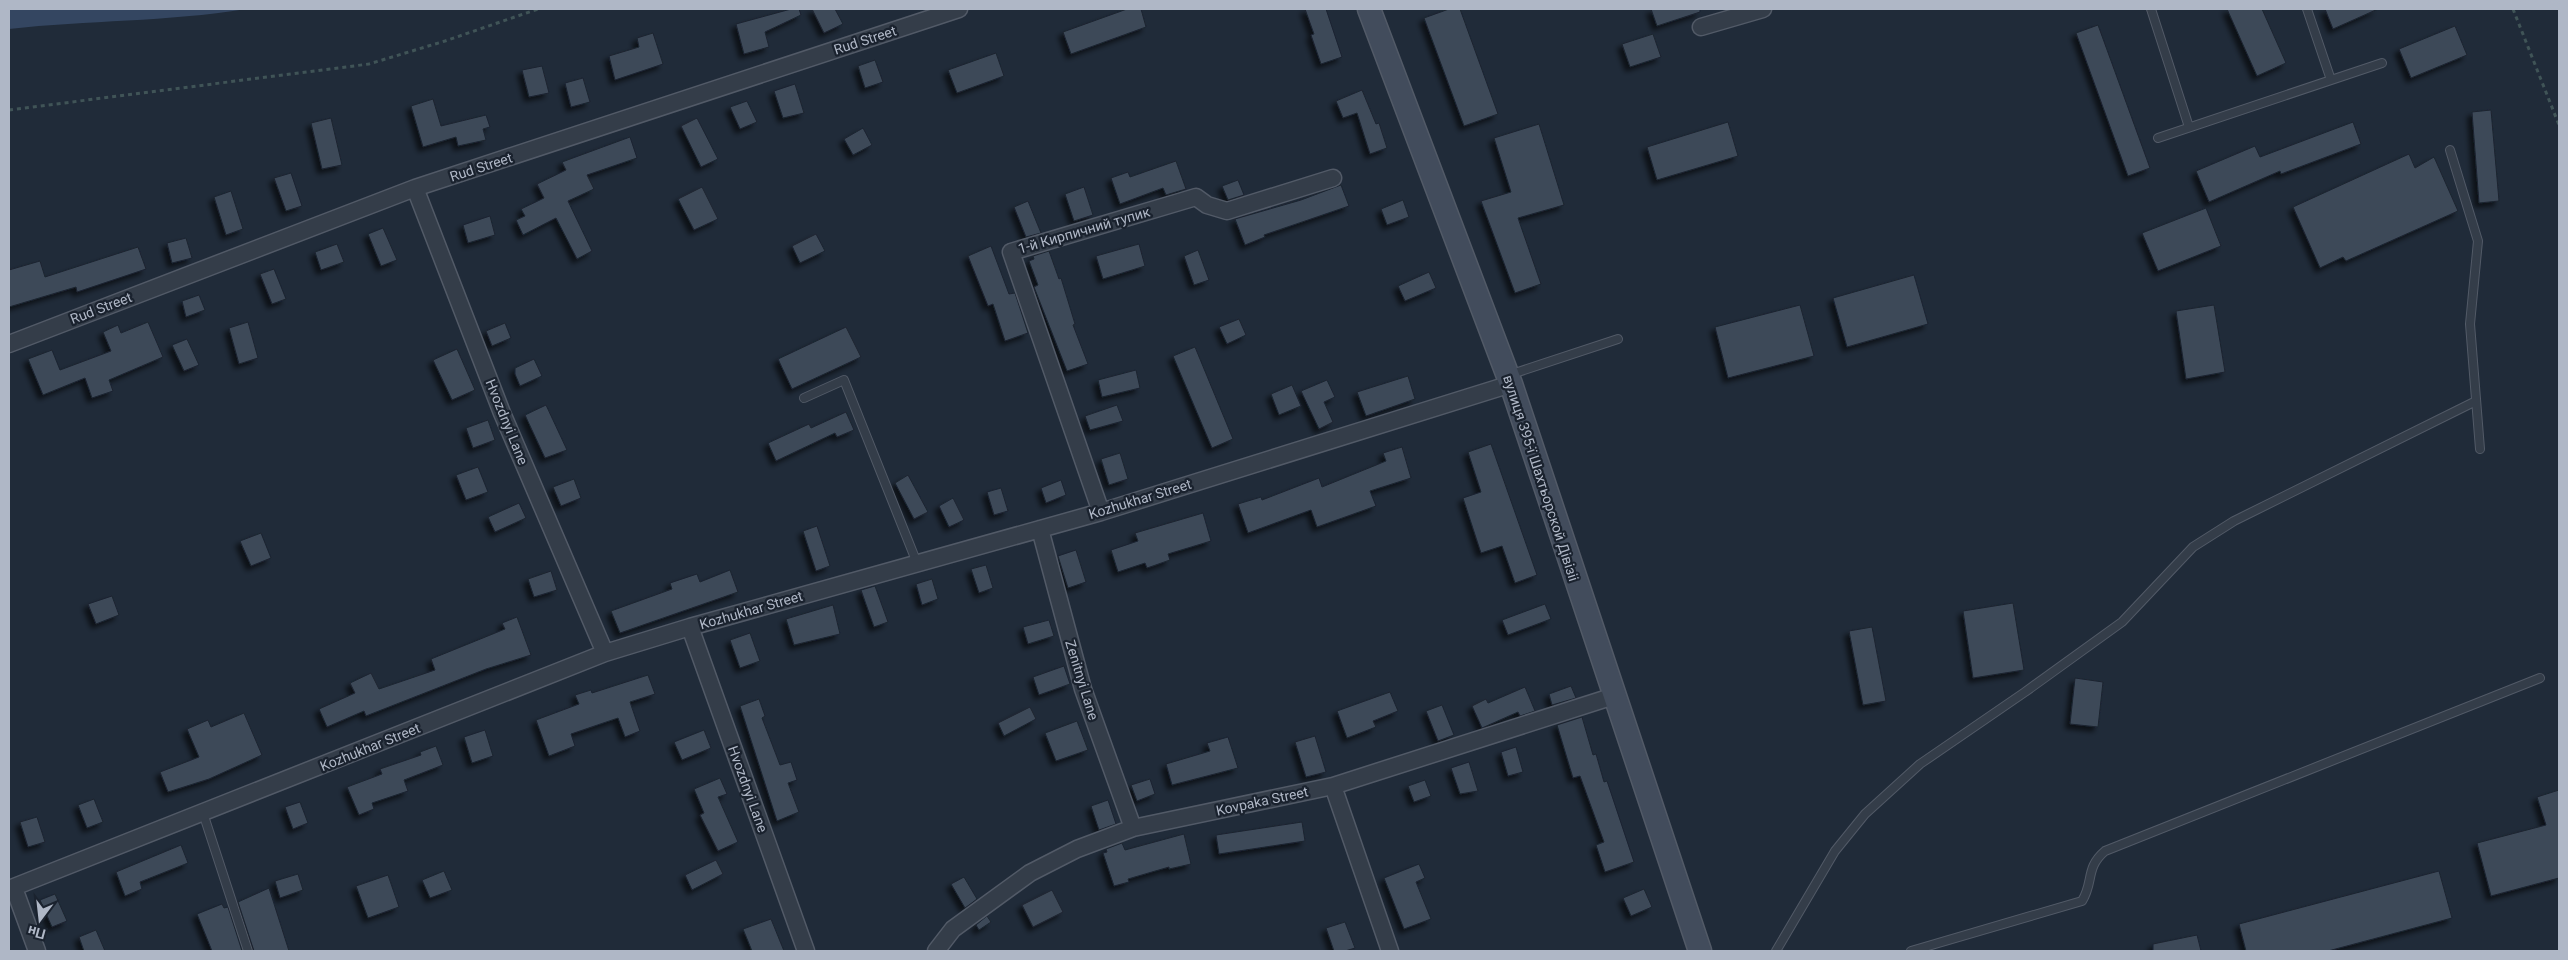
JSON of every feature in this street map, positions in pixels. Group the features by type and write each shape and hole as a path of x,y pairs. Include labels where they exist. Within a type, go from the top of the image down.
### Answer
{"street":[{"name":"Rud Street","path":"9,344 416,188 959,9"},
{"name":"вулиця 395-ї Шахтьорской Дівізіі","path":"1369,9 1509,380 1700,951"},
{"path":"1701,27 1764,9"},
{"name":"1-й Кирпичний тупик","path":"1101,512 1011,252 1196,197 1207,205 1227,211 1333,178"},
{"name":"Hvozdnyi Lane","path":"416,188 502,413 605,653"},
{"name":"Kozhukhar Street","path":"11,889 605,653 690,627 1101,512 1509,380"},
{"name":"Zenitnyi Lane","path":"1040,529 1083,689 1133,828"},
{"name":"Hvozdnyi Lane","path":"690,627 806,951"},
{"name":"Kovpaka Street","path":"936,951 953,929 1030,873 1077,849 1133,828 1333,786 1614,696"},
{"path":"1333,786 1390,951"},
{"path":"11,889 37,951"}],"lane":[{"path":"2151,9 2189,127"},
{"path":"2307,9 2331,80"},
{"path":"2158,138 2382,63"},
{"path":"2450,150 2478,241 2470,324 2480,449"},
{"path":"1509,380 1618,339"},
{"path":"804,398 844,380 917,563"},
{"path":"1776,951 1835,851 1866,814 1920,764 2122,622 2193,548 2234,521 2476,401"},
{"path":"1911,951 2082,902 2089,890 2088,876 2095,860 2105,851 2540,678"},
{"path":"203,812 248,951"}],"path":[{"path":"9,110 369,64 445,41 538,9"},
{"path":"2513,9 2559,125"}],"water":[{"path":"9,9 246,9 157,19 9,29"}],"building":[{"path":"791,9 799,9 801,15 765,32 769,47 744,54 736,24"},
{"path":"812,9 835,9 843,24 824,33"},
{"path":"1127,9 1141,9 1146,27 1071,54 1063,32"},
{"path":"1305,9 1326,9 1342,57 1321,64 1311,35 1314,34"},
{"path":"1449,9 1460,9 1498,114 1464,126 1424,18"},
{"path":"1651,9 1700,9 1700,12 1657,26"},
{"path":"2227,9 2262,9 2286,63 2257,76"},
{"path":"2325,9 2378,9 2333,29"},
{"path":"2098,25 2150,168 2128,176 2076,33"},
{"path":"2455,26 2467,55 2411,78 2399,49"},
{"path":"653,33 663,64 615,80 609,56 639,47 637,38"},
{"path":"1653,34 1661,57 1630,67 1622,44"},
{"path":"996,53 1004,76 957,93 948,70"},
{"path":"875,60 883,82 865,88 858,66"},
{"path":"542,66 549,93 529,97 522,70"},
{"path":"583,78 590,102 571,107 565,83"},
{"path":"795,84 804,113 783,118 774,91"},
{"path":"1362,90 1376,124 1379,123 1387,148 1370,154 1357,113 1343,118 1336,101"},
{"path":"433,99 441,126 486,115 490,127 483,129 486,140 458,146 456,137 423,147 411,106"},
{"path":"747,101 757,122 740,129 730,107"},
{"path":"2491,110 2499,201 2479,203 2472,112"},
{"path":"331,118 342,165 322,169 311,123"},
{"path":"697,118 718,159 701,167 681,126"},
{"path":"1728,122 1738,156 1657,180 1647,147"},
{"path":"2353,122 2361,144 2281,174 2280,171 2209,202 2196,171 2255,146 2260,157"},
{"path":"1539,124 1564,205 1518,218 1541,284 1515,293 1481,201 1511,192 1494,138"},
{"path":"863,128 872,145 853,155 844,139"},
{"path":"630,137 637,158 587,175 594,189 568,201 592,251 577,259 556,218 523,235 516,220 525,216 521,209 544,198 537,184 566,170 562,162"},
{"path":"2409,154 2415,168 2434,157 2458,211 2346,261 2343,257 2320,268 2293,207"},
{"path":"1176,161 1186,189 1166,195 1163,188 1120,204 1111,178 1128,172 1130,177"},
{"path":"291,173 302,206 286,211 274,178"},
{"path":"1238,180 1244,195 1228,200 1222,186"},
{"path":"1341,185 1349,206 1264,235 1265,237 1245,245 1235,219 1301,200"},
{"path":"702,187 718,219 694,230 678,199"},
{"path":"1084,187 1093,215 1074,221 1065,194"},
{"path":"231,191 243,229 226,235 214,197"},
{"path":"1403,200 1409,217 1387,225 1381,209"},
{"path":"1028,201 1041,233 1026,237 1014,207"},
{"path":"2206,208 2221,246 2158,271 2142,233"},
{"path":"490,216 495,235 468,243 463,225"},
{"path":"383,228 397,260 381,266 368,234"},
{"path":"816,234 825,251 800,263 792,246"},
{"path":"186,238 192,258 172,263 167,243"},
{"path":"337,244 344,262 321,270 315,252"},
{"path":"1139,244 1145,266 1103,279 1096,256"},
{"path":"991,246 1009,294 1015,293 1028,333 1005,341 993,304 988,306 968,256"},
{"path":"138,247 146,269 77,292 76,287 9,307 9,270 40,261 45,277"},
{"path":"1198,250 1209,280 1194,285 1184,256"},
{"path":"1049,251 1059,279 1061,278 1075,324 1073,325 1088,364 1067,371 1034,287 1038,285 1029,261 1034,259 1033,256"},
{"path":"274,269 286,299 272,304 260,274"},
{"path":"1429,272 1436,288 1405,301 1398,286"},
{"path":"1914,275 1928,324 1847,347 1833,298"},
{"path":"199,295 205,310 186,317 182,301"},
{"path":"1800,305 1814,356 1728,378 1715,327"},
{"path":"2214,305 2225,372 2186,379 2176,311"},
{"path":"1239,319 1246,335 1227,344 1219,327"},
{"path":"148,322 163,357 109,380 113,391 92,398 85,378 43,395 28,359 52,350 60,370 111,351 103,332 118,325 121,333"},
{"path":"248,322 258,358 239,364 229,328"},
{"path":"505,323 511,338 492,346 486,331"},
{"path":"846,327 861,357 792,389 778,359"},
{"path":"187,339 199,365 184,371 172,345"},
{"path":"1195,347 1233,439 1212,448 1173,356"},
{"path":"457,349 475,390 452,400 433,360"},
{"path":"534,359 542,376 520,386 515,374 515,368"},
{"path":"1136,370 1140,388 1102,397 1098,380"},
{"path":"1408,376 1415,399 1366,416 1357,392"},
{"path":"1327,380 1335,397 1324,402 1333,422 1319,429 1301,391"},
{"path":"1292,385 1301,406 1279,415 1271,394"},
{"path":"546,405 567,450 545,458 525,415"},
{"path":"1117,405 1123,421 1090,430 1085,416"},
{"path":"846,412 854,430 837,437 835,433 776,461 768,443 809,424 811,428"},
{"path":"488,420 495,440 473,448 466,428"},
{"path":"1491,444 1537,575 1515,583 1502,546 1481,553 1463,498 1481,492 1468,452"},
{"path":"1402,447 1411,478 1370,491 1376,506 1317,527 1311,510 1248,533 1238,504 1261,497 1262,500 1319,478 1322,487 1386,461 1383,453"},
{"path":"1120,453 1128,479 1109,485 1101,459"},
{"path":"478,467 488,492 466,500 456,475"},
{"path":"908,475 928,512 914,519 895,483"},
{"path":"574,479 581,498 561,506 553,487"},
{"path":"1061,480 1066,495 1046,503 1041,488"},
{"path":"1001,488 1008,511 994,515 987,492"},
{"path":"953,498 964,520 949,527 939,506"},
{"path":"519,503 526,518 495,532 488,517"},
{"path":"1203,513 1211,541 1168,554 1170,560 1147,568 1145,563 1118,572 1111,550 1138,541 1135,533"},
{"path":"817,526 830,566 816,571 803,531"},
{"path":"261,533 271,558 251,566 240,541"},
{"path":"1076,550 1086,582 1068,588 1058,556"},
{"path":"986,565 993,588 979,593 971,569"},
{"path":"730,570 738,592 620,633 611,611 672,589 670,583 697,574 700,582"},
{"path":"551,571 557,590 534,597 528,579"},
{"path":"932,579 938,599 922,605 916,584"},
{"path":"875,586 888,622 874,627 861,590"},
{"path":"112,596 119,615 96,624 88,604"},
{"path":"2013,603 2024,670 1973,678 1963,611"},
{"path":"1545,604 1551,619 1508,635 1502,620"},
{"path":"833,605 840,634 794,645 786,619"},
{"path":"517,617 531,655 486,669 366,716 364,711 327,727 319,709 355,693 350,683 371,673 379,689 435,670 431,659 505,629 502,623"},
{"path":"1049,620 1054,636 1028,644 1023,627"},
{"path":"1872,627 1886,701 1863,705 1849,631"},
{"path":"750,633 760,661 740,668 730,640"},
{"path":"1064,666 1070,684 1039,695 1033,677"},
{"path":"648,675 655,694 630,702 640,731 625,737 618,718 571,734 575,746 549,756 536,720 579,704 575,695 591,690 592,693"},
{"path":"2075,678 2103,682 2098,727 2070,724"},
{"path":"1571,686 1576,698 1552,705 1549,694"},
{"path":"1525,687 1535,711 1520,716 1518,712 1482,728 1472,706 1486,699 1488,703"},
{"path":"1390,692 1398,711 1373,721 1376,727 1347,738 1337,711"},
{"path":"759,699 765,716 762,718 780,765 791,762 797,780 788,783 799,812 777,821 740,706"},
{"path":"1442,705 1454,735 1438,741 1426,711"},
{"path":"1030,707 1036,719 1004,736 998,723"},
{"path":"244,713 262,755 209,779 168,792 160,772 199,757 187,729 208,720 211,727"},
{"path":"1582,717 1593,755 1596,754 1604,782 1607,781 1634,862 1605,872 1596,845 1604,842 1580,776 1573,778 1557,725"},
{"path":"1077,721 1088,750 1056,761 1045,733"},
{"path":"485,730 493,756 472,763 464,737"},
{"path":"704,730 711,748 682,760 674,742"},
{"path":"1315,736 1326,772 1306,777 1295,742"},
{"path":"1228,737 1238,768 1172,785 1166,764 1210,751 1207,743"},
{"path":"436,746 443,765 404,780 408,791 372,803 374,809 359,815 347,787 382,774 380,769 421,755 420,752"},
{"path":"1516,747 1523,772 1508,776 1501,752"},
{"path":"1469,762 1478,791 1460,794 1451,768"},
{"path":"720,778 727,794 718,797 738,842 718,851 700,815 704,813 694,789"},
{"path":"1150,779 1155,794 1137,801 1131,785"},
{"path":"1425,780 1431,796 1414,802 1408,786"},
{"path":"2559,790 2559,878 2491,896 2477,843 2546,825 2537,797"},
{"path":"94,799 103,822 87,828 78,805"},
{"path":"1108,800 1116,824 1099,830 1091,806"},
{"path":"300,802 308,823 293,829 285,807"},
{"path":"37,817 45,842 28,847 20,822"},
{"path":"1302,822 1305,841 1219,854 1216,835"},
{"path":"1184,834 1191,864 1169,869 1169,867 1128,879 1129,882 1114,886 1103,853 1107,852 1106,849 1122,843 1125,850"},
{"path":"181,845 188,863 140,882 142,889 125,896 116,872"},
{"path":"716,860 723,874 692,890 685,875"},
{"path":"1419,864 1425,878 1416,882 1431,919 1404,929 1384,878"},
{"path":"444,871 452,890 430,898 422,880"},
{"path":"2439,871 2452,918 2328,951 2246,951 2239,924"},
{"path":"298,874 303,890 280,898 275,881"},
{"path":"388,875 399,907 368,918 356,886"},
{"path":"964,877 977,899 965,908 951,884"},
{"path":"269,888 289,951 254,951 238,902"},
{"path":"1644,889 1652,907 1631,916 1623,898"},
{"path":"1052,890 1063,912 1033,927 1022,905"},
{"path":"55,894 67,921 52,927 40,900"},
{"path":"222,904 224,908 228,907 242,951 212,951 197,914"},
{"path":"987,916 991,922 979,930 976,925"},
{"path":"771,919 784,951 752,951 743,929"},
{"path":"1345,922 1355,948 1345,951 1334,951 1326,928"},
{"path":"96,930 105,951 84,951 79,937"},
{"path":"2197,935 2201,951 2153,951 2153,944"}]}
